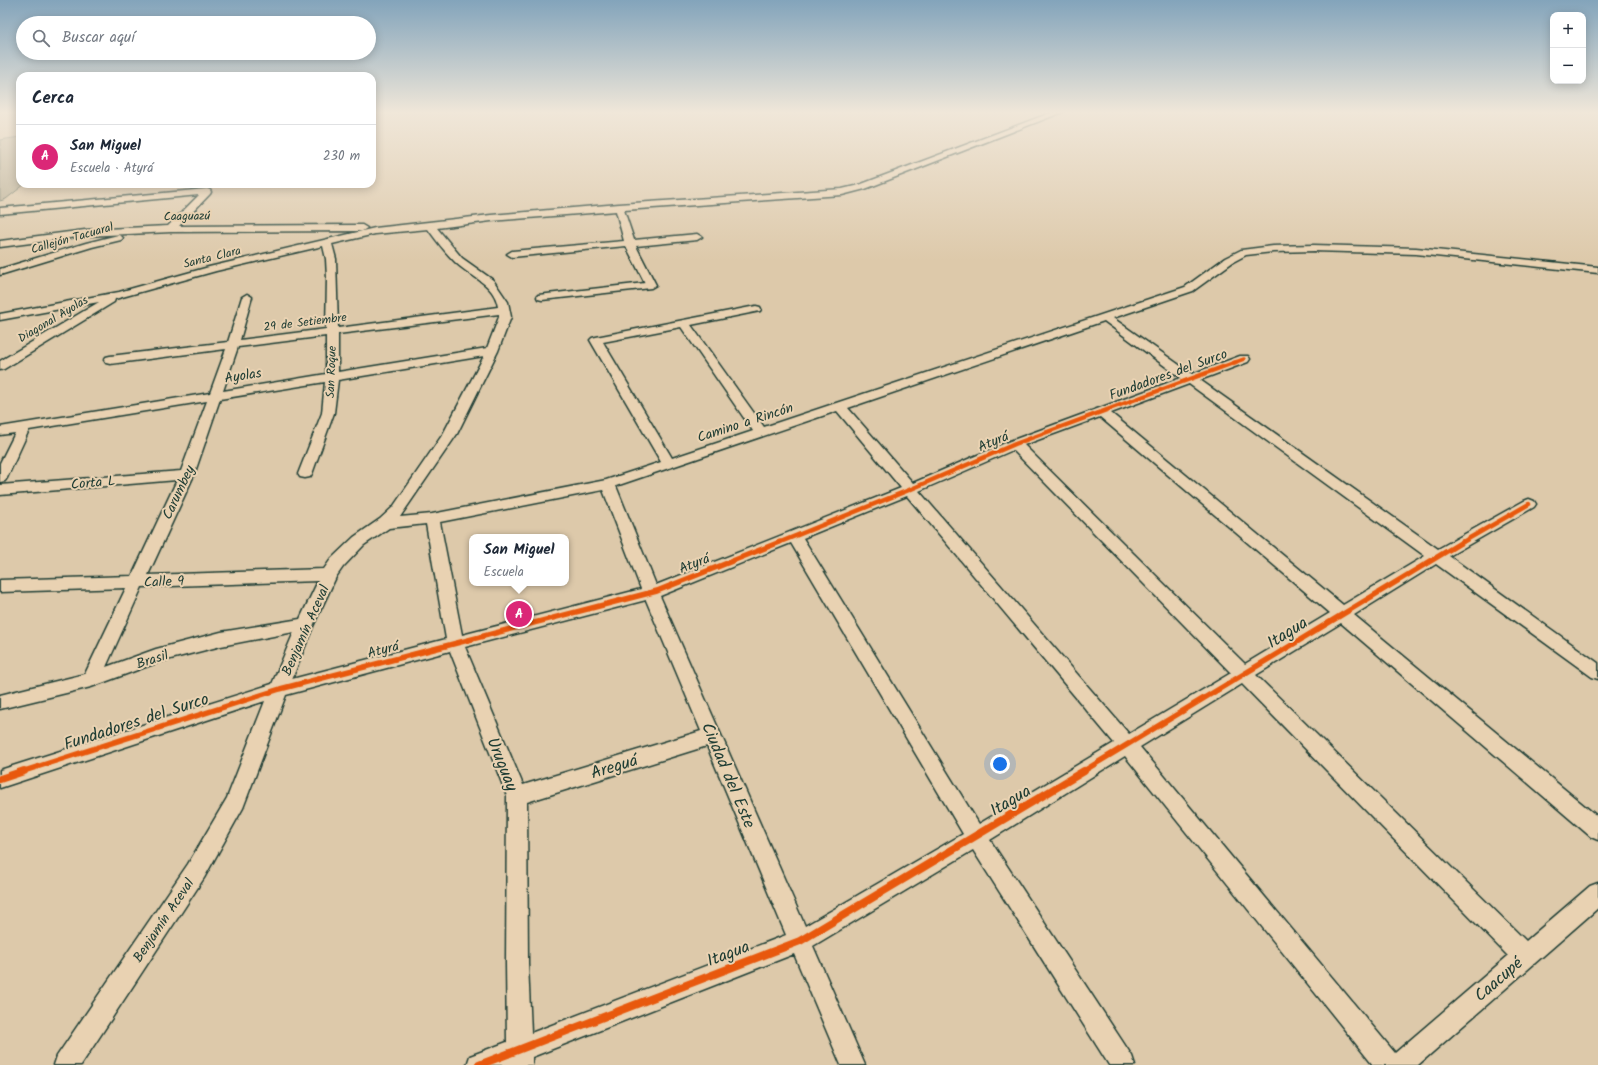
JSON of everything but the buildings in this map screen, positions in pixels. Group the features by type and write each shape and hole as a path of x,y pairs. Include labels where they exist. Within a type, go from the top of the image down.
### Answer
{"street":[{"name":"Santa Clara","path":"0,317 120,295 213,269 375,231 491,218 619,207 842,192 862,187 928,162"},
{"path":"0,212 207,192 171,229"},
{"path":"542,297 651,285 630,244 619,207"},
{"path":"430,226 458,260 488,282 503,302 504,310"},
{"name":"Caaguazú","path":"0,244 85,233 171,229 359,227 375,231"},
{"name":"Callejón Tacuaral","path":"0,272 89,245 152,230"},
{"path":"512,254 696,237"},
{"name":"San Roque","path":"305,474 328,413 332,377 331,259 326,242"},
{"name":"Camino a Rincón","path":"385,524 432,519 608,484 1189,289 1244,252 1314,248 1416,251 1598,270"},
{"name":"Diagonal Ayolas","path":"0,366 120,295"},
{"name":"Carumbey","path":"91,680 187,475 233,344 247,297"},
{"path":"669,464 596,340 756,309"},
{"name":"29 de Setiembre","path":"110,360 504,310"},
{"name":"Benjamín Aceval","path":"66,1065 196,871 236,802 260,735 306,624 329,575 337,563 359,541 385,524 398,510 450,434 492,351 506,317 504,310"},
{"path":"1106,318 1598,672"},
{"path":"684,323 761,433"},
{"name":"Ayolas","path":"0,431 492,351"},
{"name":"Fundadores del Surco","path":"1101,411 1244,359"},
{"path":"840,407 1127,745 1389,1065"},
{"path":"1101,411 1598,830"},
{"name":"Atyrá","path":"280,689 651,593 909,490 1015,444 1101,411"},
{"path":"0,478 24,427"},
{"path":"1015,444 1525,957"},
{"name":"Corta L","path":"0,490 187,475"},
{"name":"Ciudad del Este","path":"608,484 651,593 853,1065"},
{"name":"Itagua","path":"479,1065 520,1057 800,941 976,837 1437,556 1529,504"},
{"name":"Uruguay","path":"432,519 455,643 517,796 517,963 520,1057"},
{"path":"794,536 976,837 1123,1065"},
{"name":"Calle 9","path":"0,586 329,575"},
{"name":"Brasil","path":"0,702 91,680 156,656 221,639 306,624"},
{"name":"Fundadores del Surco","path":"0,779 280,689"},
{"name":"Areguá","path":"517,796 712,736"},
{"name":"Caacupé","path":"1399,1065 1598,894"}],"shaded area":[{"path":"0,162 16,162 16,188 20,188 6,199 0,201"}],"cycle path":[{"path":"0,779 280,689 657,591 909,490 1015,444 1244,359"},
{"path":"479,1065 800,941 976,837 1437,556 1529,504"}],"place":[{"name":"San Miguel","path":"519,614"}]}
